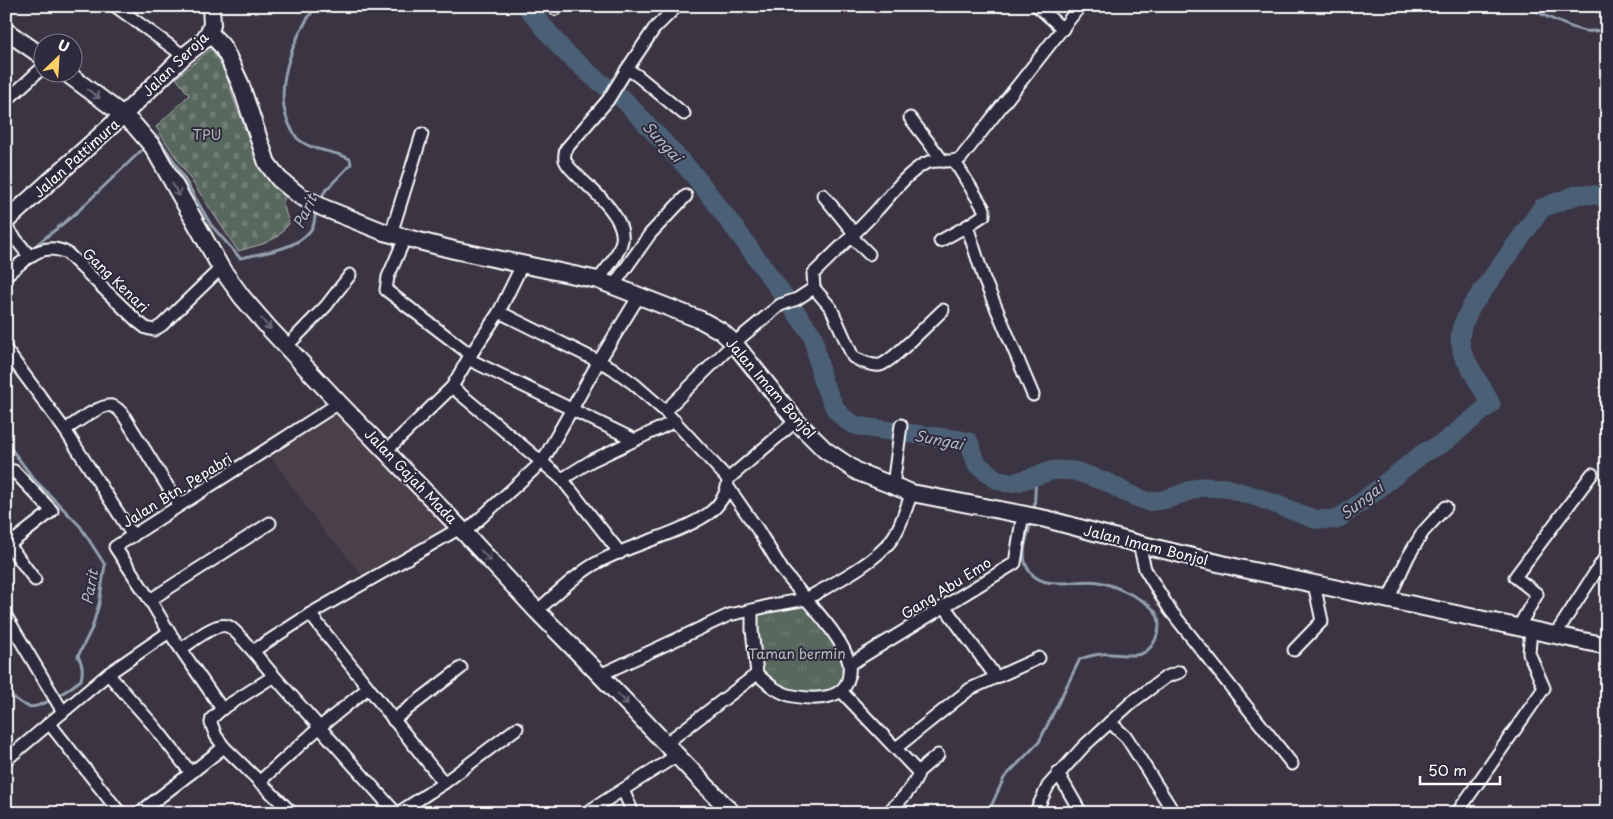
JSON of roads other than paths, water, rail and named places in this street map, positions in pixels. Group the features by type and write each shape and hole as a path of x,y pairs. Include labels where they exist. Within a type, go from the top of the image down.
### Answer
{"street":[{"path":"115,6 184,56"},
{"name":"Jalan Seroja","path":"123,115 184,56 203,41 212,25 211,6"},
{"path":"606,283 622,241 623,232 619,221 604,202 565,161 566,149 608,100 618,82 654,30 678,6"},
{"path":"1037,6 1063,29"},
{"path":"943,310 897,353 882,364 874,365 853,357 831,308 814,288 813,274 913,172 926,163 933,161 949,162 961,158 1080,6"},
{"path":"6,31 32,49"},
{"name":"Jalan Imam Bonjol","path":"209,32 222,46 240,83 261,150 267,163 279,179 289,188 317,205 398,236 606,283 702,320 721,331 734,343 796,421 825,450 852,469 912,493 1031,516 1139,544 1314,584 1607,646"},
{"path":"627,69 684,114"},
{"path":"6,101 32,77"},
{"name":"Jalan Gajah Mada","path":"78,82 123,115 153,147 221,268 242,298 339,404 732,813"},
{"name":"Jalan Pattimura","path":"6,221 123,115"},
{"path":"910,118 949,162 984,208 984,215 940,241"},
{"path":"422,134 386,290 470,357 572,410 635,440"},
{"path":"822,195 869,254"},
{"path":"606,283 686,196"},
{"path":"966,226 984,279 1033,395"},
{"path":"6,227 28,254 6,275"},
{"name":"Gang Kenari","path":"28,254 48,247 58,248 67,253 137,322 146,328 154,330 162,325 221,268"},
{"path":"386,452 452,387 498,312 522,265"},
{"path":"287,346 326,306 350,274"},
{"path":"666,411 734,343 780,305 797,299 814,288"},
{"path":"253,651 310,614 462,530 542,462 638,296"},
{"path":"498,312 599,361 634,384 666,411 728,483 784,571 824,620 843,649 850,664 849,682 829,698 792,696 774,689 757,674 752,630 752,610"},
{"path":"7,351 65,430 133,536"},
{"path":"452,387 562,479 620,553"},
{"name":"Jalan Btn. Pepabri","path":"222,709 169,632 115,548 339,404"},
{"path":"65,430 101,408 110,405 115,407 124,416 180,505"},
{"path":"537,611 586,570 620,553 692,523 709,513 720,502 728,483 796,421"},
{"path":"562,479 591,462 675,422"},
{"path":"893,486 901,425"},
{"path":"10,473 52,511 7,546 35,580"},
{"path":"1457,813 1544,688 1529,653 1525,629 1537,594 1515,577 1592,474"},
{"path":"600,674 729,615 806,599 860,568 893,539 912,493"},
{"path":"1388,600 1408,557 1423,532 1446,507"},
{"name":"Gang Abu Emo","path":"850,664 1015,563 1031,516"},
{"path":"150,600 270,523"},
{"path":"1139,544 1144,569 1170,610 1292,764"},
{"path":"1555,635 1606,558"},
{"path":"1294,650 1322,621 1314,584"},
{"path":"944,606 996,677"},
{"path":"310,614 444,783"},
{"path":"6,616 63,712"},
{"path":"182,649 211,629 223,625 231,628 397,813 444,783 517,728"},
{"path":"6,760 108,674 169,632"},
{"path":"896,748 970,690 1039,658"},
{"path":"393,720 461,668"},
{"path":"1035,813 1048,786 1058,773 1110,722 1166,677 1180,672"},
{"path":"108,674 154,726 191,773"},
{"path":"665,744 757,674"},
{"path":"274,676 222,709 212,718 210,723 224,747 292,813"},
{"path":"259,782 320,727 368,688"},
{"path":"840,691 918,772"},
{"path":"1110,722 1127,738 1174,813"},
{"path":"49,723 120,813"},
{"path":"139,813 224,747"},
{"path":"892,811 917,779 918,772 938,755"},
{"path":"586,813 676,756"},
{"path":"1058,773 1082,813"},
{"path":"623,790 633,813"}],"waterway":[{"name":"Parit","path":"316,6 300,33 287,65 283,98 285,114 297,138 309,146 350,159 351,164 325,191 320,200"},
{"name":"Sungai","path":"526,6 564,51 592,76 624,100 694,175 813,336 822,380 836,410 845,419 855,425 869,428 969,442 977,464 996,479 1006,483 1017,482 1054,470 1075,471 1109,483 1126,493 1149,502 1167,499 1200,487 1227,488 1257,497 1314,519 1336,520 1422,454 1443,443 1491,404 1463,355 1460,340 1462,326 1471,307 1542,208 1579,194 1597,195 1607,199"},
{"path":"1529,6 1556,21 1585,31 1601,30 1607,21"},
{"name":"Parit","path":"157,136 174,161 211,225 240,258 281,249 300,240 308,234 313,226 316,210"},
{"name":"Parit","path":"30,250 75,214 145,147"},
{"name":"Parit","path":"6,442 33,478 80,526 105,565 99,604 92,628 78,656 82,668 81,680 55,698 32,707 24,705 6,693"},
{"path":"1034,512 1036,476"},
{"path":"988,813 1004,778 1039,742 1080,659 1099,654 1141,654 1147,651 1153,644 1159,629 1158,618 1152,608 1138,598 1113,586 1090,581 1053,583 1037,578 1030,572 1026,566 1024,553 1032,520"}],"park label":[{"name":"TPU","path":"207,134"},
{"name":"Taman bermin","path":"797,653"}]}
